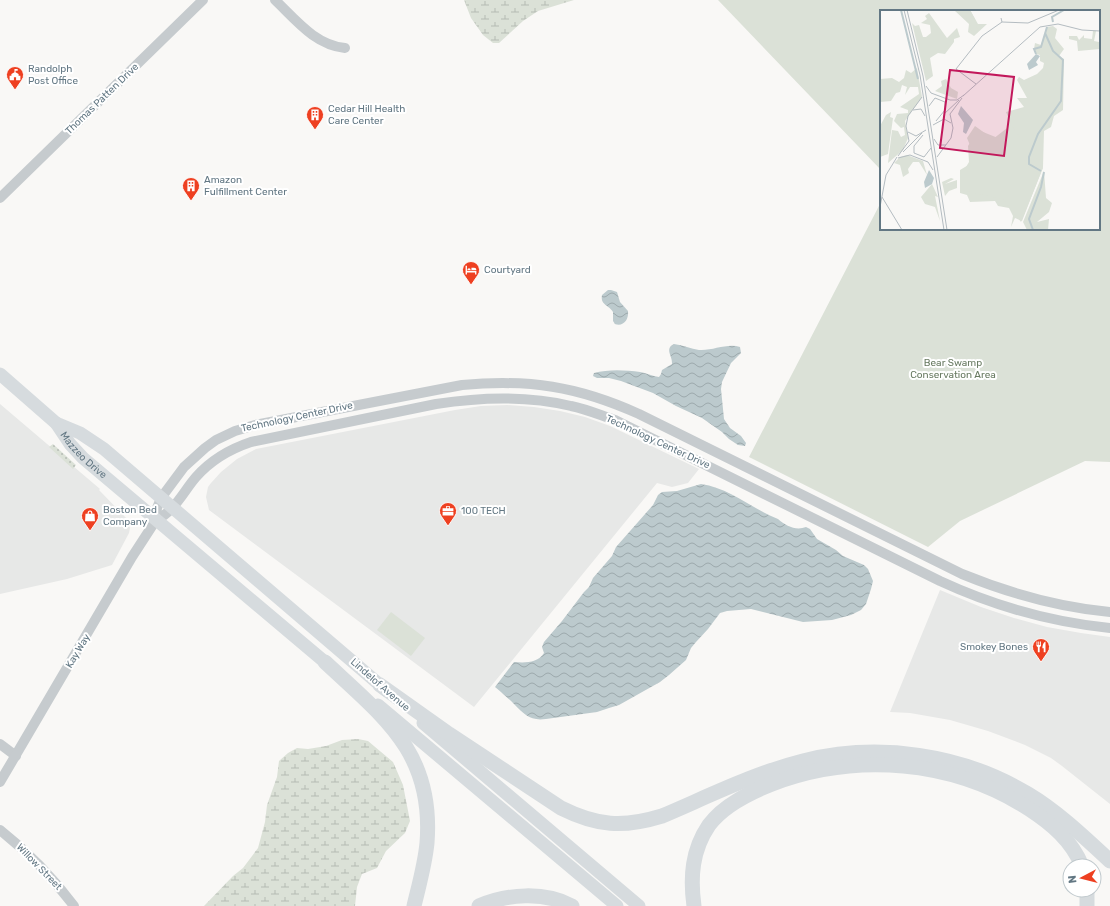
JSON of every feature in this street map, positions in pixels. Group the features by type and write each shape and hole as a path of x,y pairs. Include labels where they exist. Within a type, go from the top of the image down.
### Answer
{"highway":[{"path":"325,662 389,723 406,746 422,781 427,803 427,844 414,906"},
{"path":"380,685 437,726 561,808 593,821 614,824 642,822 662,816 782,767 814,758 866,752 905,754 937,758 959,764 1009,783 1045,805 1110,861"},
{"path":"694,906 692,874 696,852 701,839 709,826 724,810 750,794 786,779 816,770 846,766 872,764 935,770 983,785 1022,804 1055,828 1066,839 1078,858"},
{"path":"479,906 498,899 521,896 552,899 572,906"}],"main road":[{"name":"Mazzeo Drive","path":"0,374 56,423 70,444 83,458 114,484"},
{"name":"Mazzeo Drive","path":"56,423 72,429 88,438 104,449 122,465"},
{"name":"Lindelof Avenue","path":"122,465 639,906"},
{"name":"Lindelof Avenue","path":"114,484 617,906"}],"street":[{"name":"Thomas Patten Drive","path":"0,198 203,0"},
{"path":"275,0 319,40 331,46 345,48"},
{"name":"Technology Center Drive","path":"156,520 157,508 161,498 184,467 216,440 235,431 254,425 462,385 488,382 533,384 575,391 620,406 946,567 986,584 1034,600 1070,607 1110,612"},
{"name":"Technology Center Drive","path":"156,520 173,508 196,477 210,464 224,454 251,442 421,407 464,400 489,398 531,399 571,406 615,420 940,581 981,599 1036,616 1077,624 1110,628"},
{"name":"Kay Way","path":"0,782 114,591 132,557 156,520"},
{"path":"0,744 16,756"},
{"name":"Willow Street","path":"0,830 46,872 74,906"}],"shaded area":[{"path":"0,404 100,489 99,490 128,520 130,528 129,533 112,565 67,579 0,594"},
{"path":"507,405 560,411 585,417 610,426 699,469 688,483 672,487 657,483 474,707 209,510 206,497 208,487 211,483 221,472 237,459 256,449 455,410 481,406"},
{"path":"940,590 981,607 1014,618 1047,627 1110,637 1110,804 1051,758 1025,745 988,731 950,720 910,713 890,712"}],"green space":[{"path":"464,0 574,0 538,11 523,21 499,43 493,43 483,35 471,18"},
{"name":"Bear Swamp Conservation Area","path":"718,0 1110,0 1110,462 1085,461 960,521 928,547 749,457 880,204 880,230 1100,230 1100,10 880,10 880,169"},
{"path":"53,444 76,465 73,469 49,447"},
{"path":"391,612 425,638 411,656 377,630"},
{"path":"358,739 368,741 393,762 403,785 410,821 405,833 386,851 377,868 362,874 357,887 355,906 204,906 233,876 243,868 258,848 265,822 267,805 277,777 279,761 288,753 297,748 308,749 326,746 342,740"}],"water":[{"path":"608,290 617,292 620,302 628,311 628,317 623,324 615,324 613,321 613,312 602,301 602,295"},
{"path":"674,344 699,350 725,346 740,347 741,353 731,363 722,382 721,389 724,419 730,428 741,436 746,443 745,446 738,445 702,418 653,393 621,381 609,378 597,378 593,376 594,373 617,370 640,372 659,377 662,370 672,364 669,350"},
{"path":"701,484 712,486 731,494 791,527 806,527 810,529 817,539 843,556 864,565 868,569 873,581 866,604 861,610 851,615 832,620 803,622 751,609 720,613 691,648 686,660 660,682 619,705 597,712 546,719 536,719 525,714 495,687 514,662 535,661 544,653 542,647 544,642 589,587 593,578 612,556 616,547 653,505 658,495 662,492 677,491"}],"place":[{"name":"Randolph Post Office","path":"15,90"},
{"name":"Cedar Hill Health Care Center","path":"315,130"},
{"name":"Amazon Fulfillment Center","path":"191,201"},
{"name":"Courtyard","path":"471,285"},
{"name":"100 TECH","path":"448,526"},
{"name":"Boston Bed Company","path":"90,531"},
{"name":"Smokey Bones","path":"1041,662"}]}
